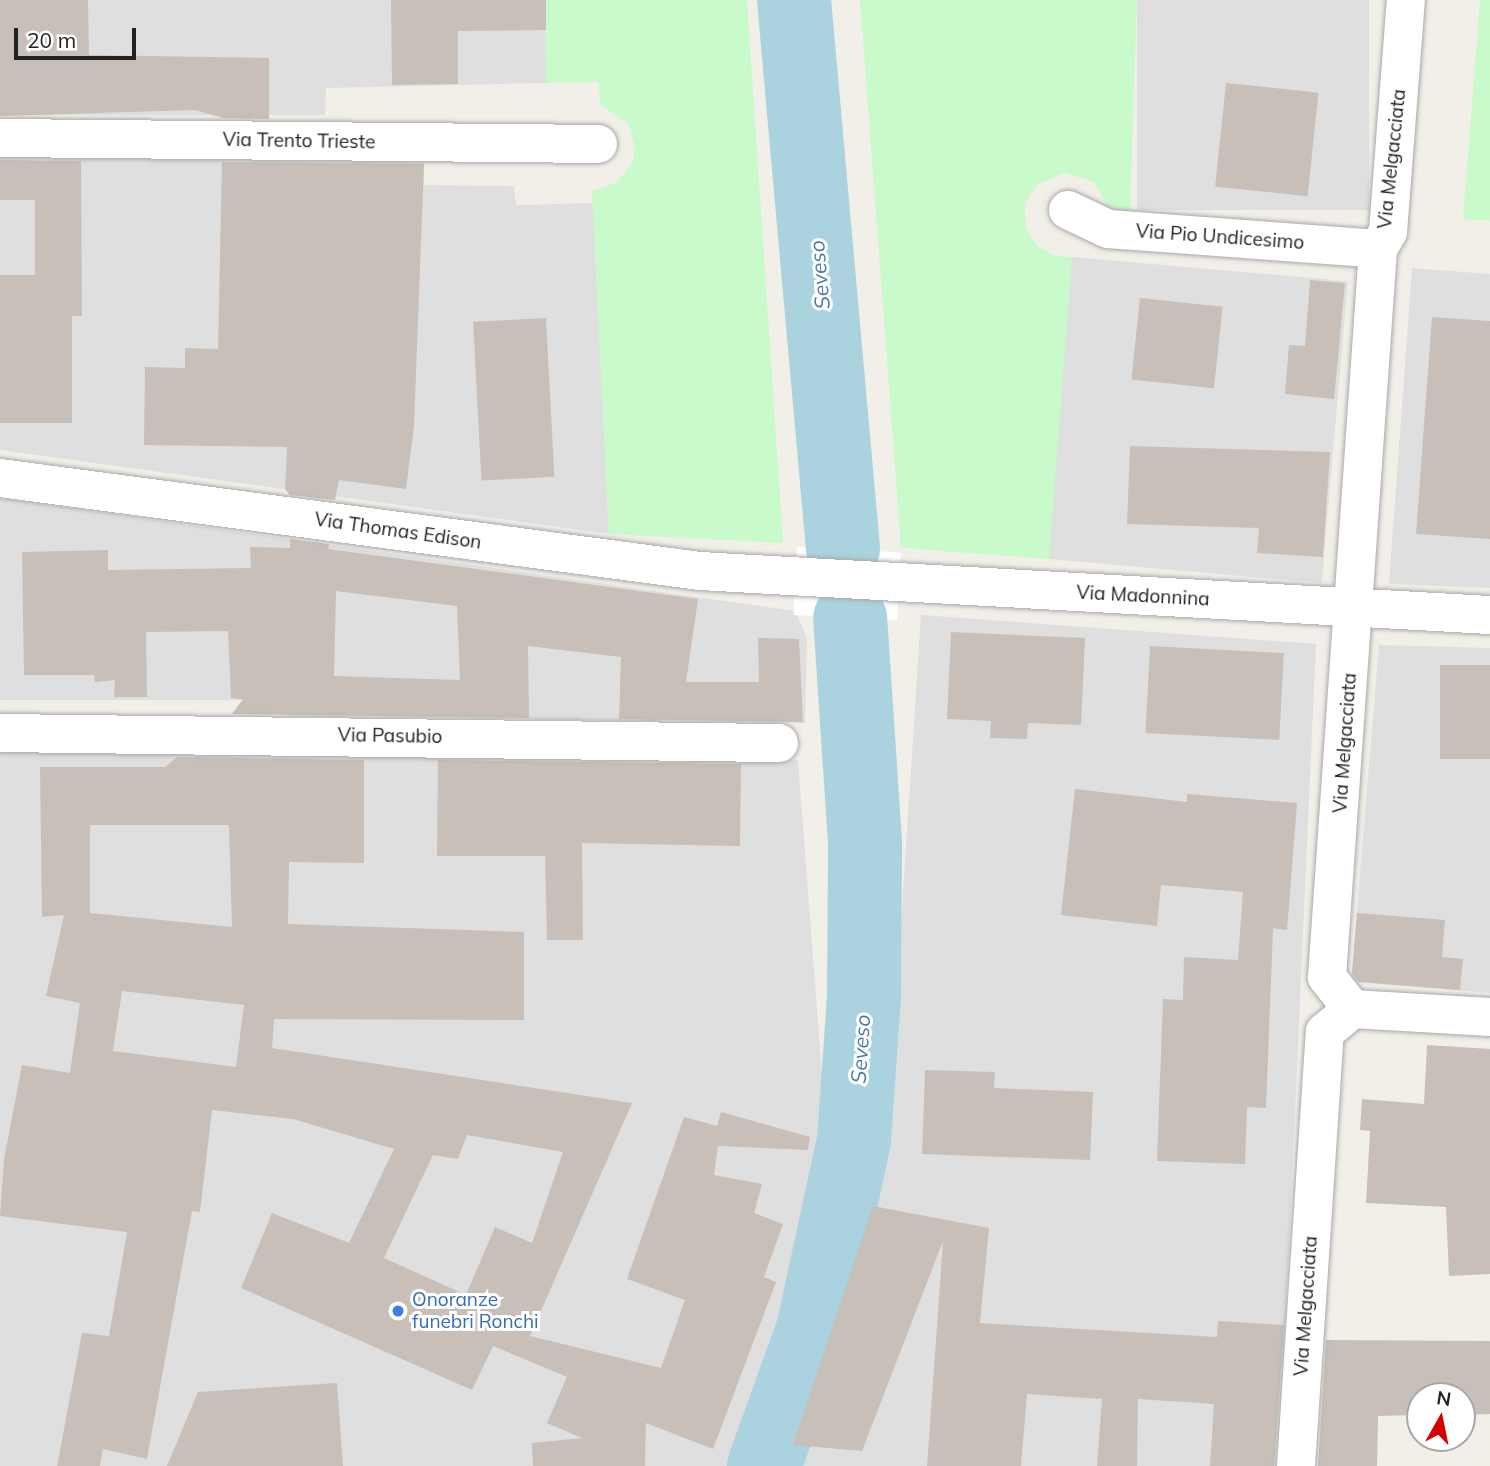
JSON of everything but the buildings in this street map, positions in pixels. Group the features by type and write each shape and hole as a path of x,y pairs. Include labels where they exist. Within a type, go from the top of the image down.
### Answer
{"street":[{"name":"Via Melgacciata","path":"1296,1466 1325,1032 1352,1009 1327,977 1357,607 1377,249 1388,232 1406,0"},
{"name":"Via Trento Trieste","path":"0,138 598,144"},
{"name":"Via Pio Undicesimo","path":"1068,210 1108,229 1377,249"},
{"name":"Via Thomas Edison","path":"0,478 700,572 796,578"},
{"name":"Via Madonnina","path":"796,578 1490,615"},
{"name":"Via Pasubio","path":"0,733 779,743"},
{"path":"1352,1009 1490,1017"}],"shaded area":[{"path":"0,0 545,0 546,83 326,88 325,115 0,115"},
{"path":"1137,0 1369,0 1369,210 1137,210"},
{"path":"0,152 424,157 424,185 514,186 516,205 593,203 609,534 0,450"},
{"path":"1072,257 1348,281 1322,583 1046,559"},
{"path":"1412,268 1490,274 1490,588 1389,584"},
{"path":"0,498 795,611 807,638 805,723 286,716 287,700 0,700"},
{"path":"921,615 1316,644 1279,1466 786,1466 885,1171"},
{"path":"1379,645 1490,648 1490,993 1351,982"},
{"path":"0,747 798,760 827,1141 775,1375 736,1466 0,1466"}],"green space":[{"path":"545,0 747,0 783,543 609,534 592,191 616,183 632,164 635,149 629,125 601,105 598,82 546,83"},
{"path":"860,0 1137,0 1130,210 1110,211 1094,182 1064,173 1037,185 1025,203 1026,227 1036,245 1055,256 1072,257 1049,559 901,548"},
{"path":"1480,0 1490,0 1490,221 1463,219"}],"pier":[{"path":"797,547 901,552 897,620 793,615"}],"waterway":[{"name":"Seveso","path":"794,0 843,549"},
{"name":"Seveso","path":"764,1466 813,1330 854,1140 864,997 865,842 850,619"}],"place":[{"name":"Onoranze funebri Ronchi","path":"398,1311"}]}
